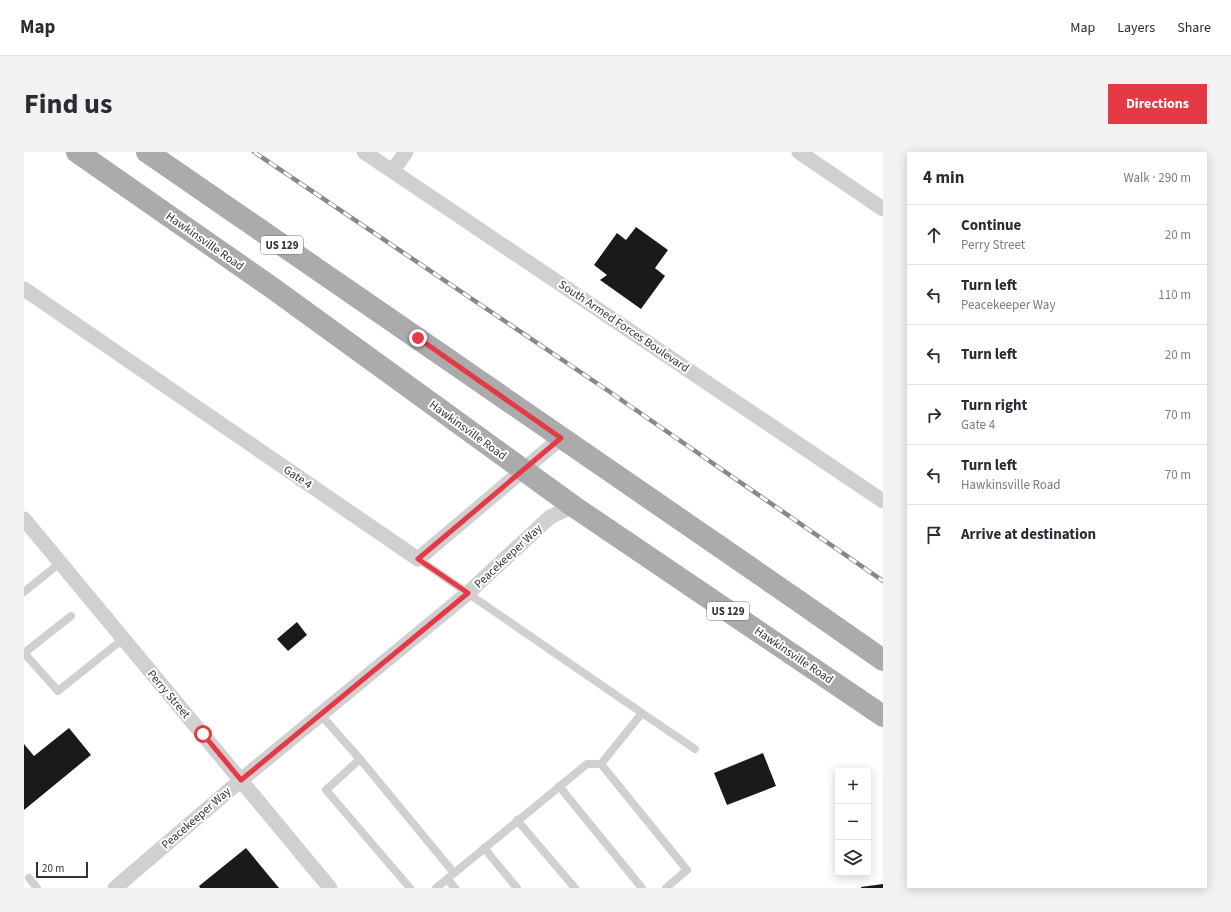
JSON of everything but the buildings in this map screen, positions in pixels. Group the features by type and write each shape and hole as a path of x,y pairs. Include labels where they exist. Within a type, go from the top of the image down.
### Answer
{"main road":[{"name":"Hawkinsville Road","path":"77,152 271,287 573,506 883,716"},
{"name":"US 129","path":"147,152 561,438 709,538 883,660"}],"street":[{"name":"South Armed Forces Boulevard","path":"364,152 393,170 883,501"},
{"path":"393,170 406,152"},
{"path":"799,152 883,209"},
{"name":"Gate 4","path":"24,289 418,559"},
{"path":"418,559 561,438"},
{"name":"Peacekeeper Way","path":"115,888 241,780 468,593 550,517 573,506"},
{"name":"Perry Street","path":"24,519 330,888"}],"lane":[{"path":"418,559 695,750"},
{"path":"24,592 60,562"},
{"path":"71,616 24,653 58,691 124,639"},
{"path":"323,712 454,873"},
{"path":"601,764 642,712"},
{"path":"360,759 326,790 410,888"},
{"path":"436,888 587,764 601,764"},
{"path":"601,764 687,870 666,888"},
{"path":"559,786 642,888"},
{"path":"517,820 575,888"},
{"path":"484,848 517,888"},
{"path":"29,878 36,888"},
{"path":"447,879 455,888"}],"railway":[{"path":"254,152 607,390 883,581"}],"route":[{"path":"203,734 241,780 468,593 418,559 561,438 418,338"}]}
